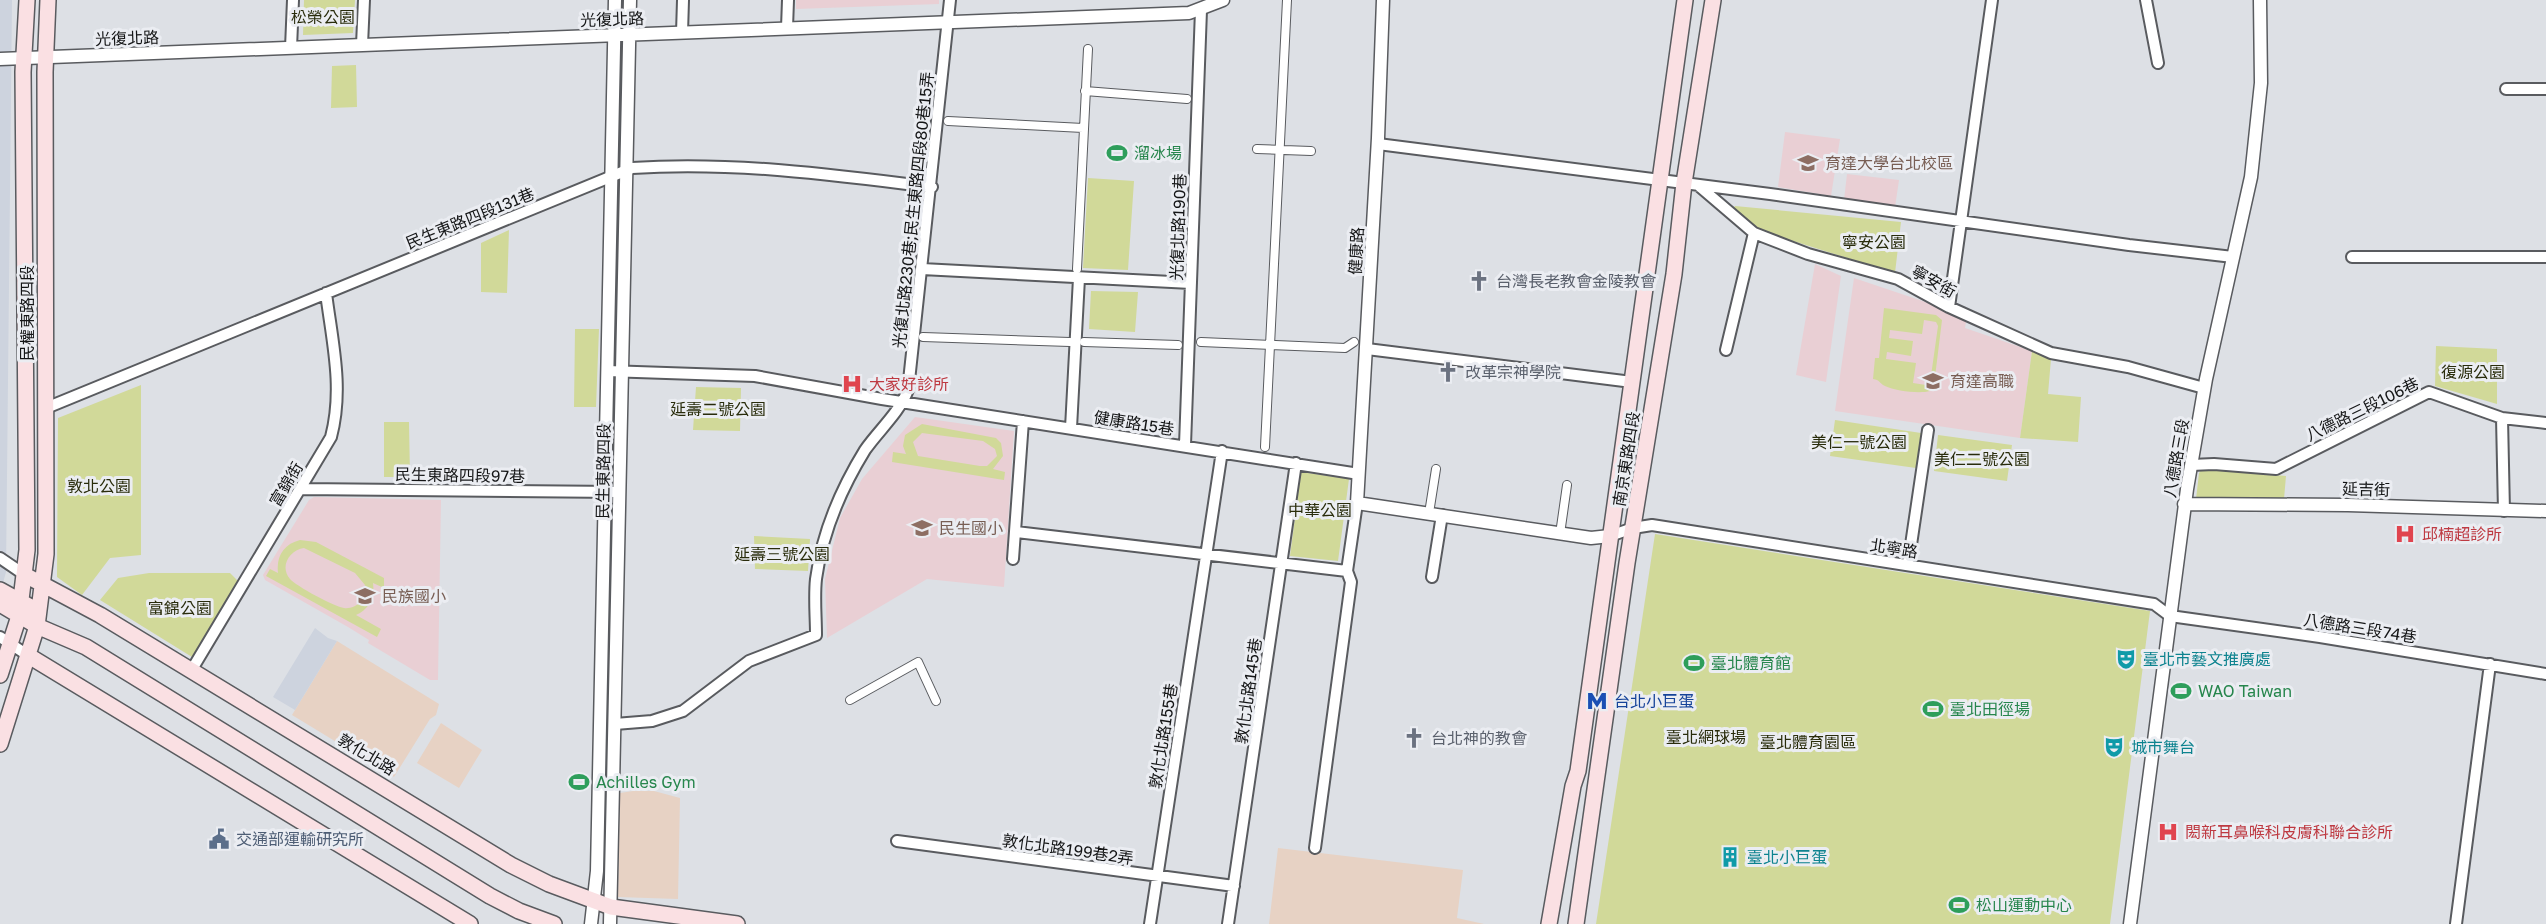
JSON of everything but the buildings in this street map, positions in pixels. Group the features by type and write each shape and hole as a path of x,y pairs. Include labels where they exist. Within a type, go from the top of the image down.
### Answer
{"main road":[{"name":"民權東路四段","path":"0,675 5,641 20,609 27,550 24,58 27,0"},
{"name":"民權東路四段","path":"0,744 38,619 46,554 45,57 48,0"},
{"name":"南京東路四段","path":"1549,924 1573,786 1578,771 1685,0"},
{"name":"南京東路四段","path":"1576,924 1633,528 1674,274 1691,184 1713,0"},
{"name":"敦化北路","path":"25,575 100,615 512,865 610,907 737,924"},
{"path":"0,590 20,609 490,896 519,911 554,924"},
{"path":"0,604 20,609"},
{"path":"28,656 468,924"}],"street":[{"path":"291,48 293,0"},
{"path":"362,45 364,0"},
{"name":"民生東路四段","path":"591,924 594,902 615,0"},
{"name":"民生東路四段","path":"610,924 630,0"},
{"path":"682,33 683,0"},
{"path":"787,28 788,0"},
{"name":"光復北路230巷;民生東路四段80巷15弄","path":"903,402 908,390 951,0"},
{"name":"光復北路","path":"0,59 614,36 950,20 1189,13 1223,0"},
{"path":"1265,447 1287,0"},
{"name":"健康路","path":"1315,848 1351,582 1347,571 1357,503 1367,349 1383,0"},
{"path":"1949,307 1992,0"},
{"path":"2146,0 2158,63"},
{"name":"八德路三段","path":"2130,924 2184,504 2204,388 2250,177 2261,83 2260,0"},
{"name":"光復北路190巷","path":"1185,446 1201,10"},
{"path":"1071,428 1088,49"},
{"path":"2506,89 2546,89"},
{"path":"1085,91 1187,99"},
{"path":"948,121 1083,128"},
{"path":"1378,144 2233,257"},
{"path":"1257,149 1311,151"},
{"name":"民生東路四段131巷","path":"46,408 632,168 693,165 750,167 932,187"},
{"name":"寧安街","path":"1691,184 1754,233 1808,254 1898,279 1949,307 2051,353 2128,368 2204,388"},
{"path":"1726,350 1754,233"},
{"path":"2352,257 2546,257"},
{"path":"922,269 1078,273 1191,283"},
{"name":"富錦街","path":"191,671 331,437 338,401 338,380 326,293"},
{"path":"923,337 1070,342"},
{"path":"1084,342 1178,345"},
{"path":"1201,342 1345,348 1354,342"},
{"path":"1367,349 1632,382"},
{"name":"健康路15巷","path":"607,371 756,376 903,402 1296,462 1359,474"},
{"name":"八德路三段106巷","path":"2191,465 2214,464 2276,469 2429,392 2502,418 2546,423"},
{"path":"615,724 652,721 683,711 749,661 780,646 816,634 816,580 828,527 866,449 903,402"},
{"path":"2502,418 2504,511"},
{"path":"1013,559 1023,421"},
{"path":"1908,565 1928,430"},
{"name":"敦化北路155巷","path":"1150,924 1221,451"},
{"name":"敦化北路145巷","path":"1228,924 1296,462"},
{"path":"1430,507 1436,469"},
{"path":"1561,527 1568,485"},
{"name":"民生東路四段97巷","path":"301,489 619,492"},
{"path":"1357,503 1591,538 1610,536"},
{"name":"延吉街","path":"2184,504 2348,505 2546,511"},
{"path":"1432,577 1442,515"},
{"name":"北寧路","path":"1610,536 1633,528 1652,525 2154,604 2170,616"},
{"path":"1016,532 1347,571"},
{"name":"敦化北路","path":"0,558 25,575"},
{"name":"八德路三段74巷","path":"2170,616 2546,674"},
{"path":"5,641 28,656"},
{"path":"850,700 918,662 936,701"},
{"path":"2456,922 2490,664"},
{"name":"敦化北路199巷2弄","path":"897,841 1234,886"}],"shaded area":[{"path":"0,0 12,0 6,572 0,594"},
{"path":"796,0 939,0 939,4 796,9"},
{"name":"育達大學台北校區","path":"1785,132 1840,139 1831,196 1778,187"},
{"name":"育達大學台北校區","path":"1847,174 1899,180 1895,207 1844,200"},
{"path":"1815,264 1841,276 1826,382 1796,375"},
{"name":"育達高職","path":"1854,278 1967,316 1965,328 2032,351 2020,438 1835,411"},
{"name":"民生國小","path":"915,417 1014,431 1004,587 927,579 827,638 825,579 840,518 862,479"},
{"name":"民族國小","path":"314,497 441,500 438,680 430,680 368,643 369,640 348,627 265,580 263,575 309,500"},
{"path":"315,628 328,638 337,641 295,710 273,697"},
{"path":"337,641 439,704 436,715 430,719 394,777 292,715"},
{"path":"441,723 482,750 459,788 417,763"},
{"path":"654,791 680,798 678,899 618,897 620,793"},
{"path":"1278,848 1463,870 1457,918 1484,924 1269,924"}],"green space":[{"name":"松榮公園","path":"304,0 355,0 353,33 303,35"},
{"path":"356,65 357,107 331,108 332,66"},
{"path":"1088,178 1134,181 1128,270 1083,268"},
{"name":"寧安公園","path":"1735,206 1901,222 1895,273 1777,236 1758,228 1733,209"},
{"path":"509,230 507,293 481,292 481,243"},
{"path":"1091,291 1138,292 1135,332 1089,329"},
{"path":"1884,308 1936,315 1942,320 1934,385 1930,391 1914,392 1895,389 1873,379 1875,358 1879,358","holes":["1924,320 1936,322 1938,326 1930,383 1926,385 1913,383 1916,363 1886,359 1887,352 1911,356 1913,341 1889,338 1890,330 1922,334"]},
{"path":"575,329 599,329 596,407 574,407"},
{"name":"復源公園","path":"2436,346 2497,349 2497,404 2435,386"},
{"path":"2032,351 2051,359 2048,394 2081,397 2078,442 2020,438"},
{"name":"敦北公園","path":"141,385 141,555 110,558 82,595 57,577 58,418"},
{"name":"延壽二號公園","path":"696,387 741,388 740,431 693,430"},
{"name":"美仁一號公園","path":"1835,420 1921,433 1916,468 1830,456"},
{"path":"384,422 409,422 410,477 384,477"},
{"path":"922,424 996,438 1001,443 1003,456 993,469 1005,472 1004,480 892,462 893,452 906,454 903,446 905,435","holes":["922,433 983,441 995,449 997,456 987,466 918,456 913,442"]},
{"name":"美仁二號公園","path":"1938,435 2012,445 2007,481 1934,471"},
{"path":"2202,469 2286,476 2284,499 2196,499 2199,473"},
{"name":"中華公園","path":"1301,472 1349,479 1338,561 1290,556"},
{"name":"臺北體育園區","path":"1655,534 2150,611 2110,924 1596,924"},
{"name":"延壽三號公園","path":"754,536 810,539 808,571 755,569"},
{"path":"300,540 316,542 384,578 384,588 373,583 370,602 356,615 381,629 377,637 266,576 270,569 278,573 278,561 282,552","holes":["304,548 355,573 365,585 361,602 353,607 344,608 307,591 290,579 286,564 294,552"]},
{"name":"富錦公園","path":"149,573 230,573 238,581 192,657 100,600 118,578"}],"place":[{"name":"溜冰場","path":"1117,153"},
{"name":"育達大學台北校區","path":"1808,163"},
{"name":"台灣長老教會金陵教會","path":"1479,281"},
{"name":"改革宗神學院","path":"1448,372"},
{"name":"育達高職","path":"1933,381"},
{"name":"大家好診所","path":"852,384"},
{"name":"民生國小","path":"922,528"},
{"name":"邱楠超診所","path":"2405,534"},
{"name":"民族國小","path":"365,596"},
{"name":"臺北市藝文推廣處","path":"2126,659"},
{"name":"臺北體育館","path":"1694,663"},
{"name":"WAO Taiwan","path":"2181,691"},
{"name":"台北小巨蛋","path":"1597,701"},
{"name":"臺北田徑場","path":"1933,709"},
{"name":"台北神的教會","path":"1414,738"},
{"name":"城市舞台","path":"2114,747"},
{"name":"Achilles Gym","path":"579,782"},
{"name":"閎新耳鼻喉科皮膚科聯合診所","path":"2168,832"},
{"name":"交通部運輸研究所","path":"219,839"},
{"name":"臺北小巨蛋","path":"1730,857"},
{"name":"松山運動中心","path":"1959,905"}],"park label":[{"name":"臺北網球場","path":"1706,737"}]}
